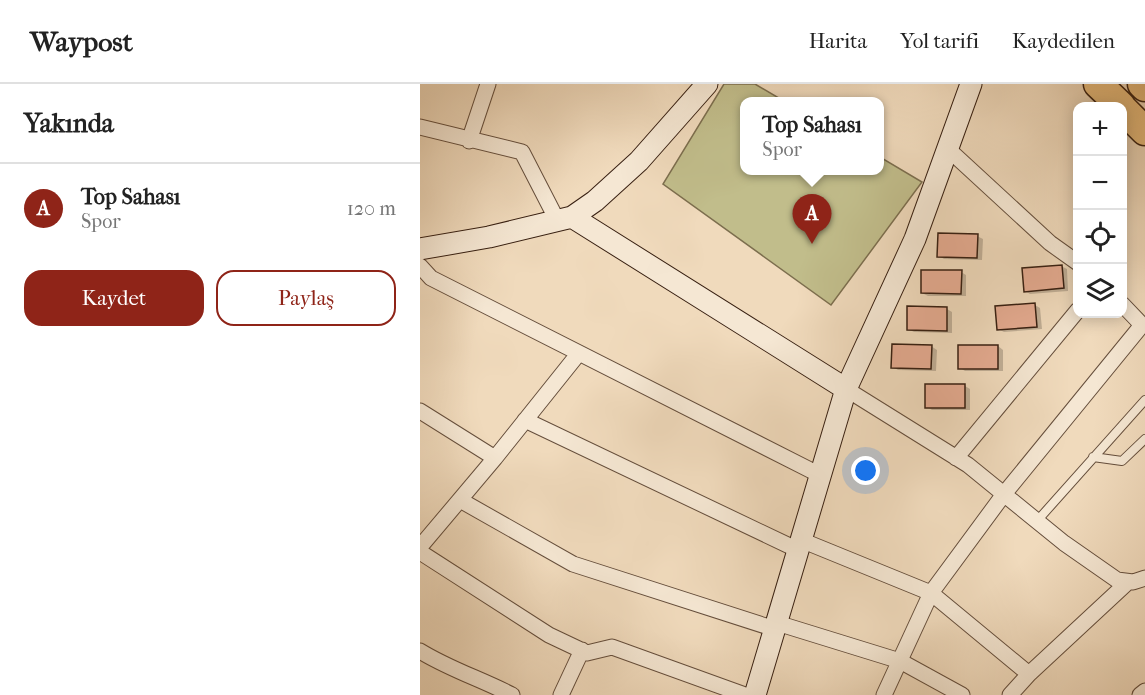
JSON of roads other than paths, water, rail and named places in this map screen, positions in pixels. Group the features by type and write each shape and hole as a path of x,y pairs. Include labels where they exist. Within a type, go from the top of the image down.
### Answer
{"highway":[{"path":"1098,84 1117,102"},
{"path":"1127,112 1145,131"}],"street":[{"path":"469,141 488,84"},
{"path":"420,249 489,237 564,219 595,201 639,162 707,84"},
{"path":"755,695 846,389 915,239 972,84"},
{"path":"420,127 469,141 522,152 564,219 956,458 1036,521 1117,580 1128,582 1145,578"},
{"path":"948,149 1050,243 1073,260"},
{"path":"420,266 431,278 820,475"},
{"path":"884,695 931,593 1004,494 1142,325 1127,309"},
{"path":"956,458 1073,315"},
{"path":"420,547 579,353"},
{"path":"420,411 495,458"},
{"path":"525,420 800,545 931,593 1029,674"},
{"path":"460,500 573,564 900,661 962,695"},
{"path":"420,552 549,635 582,650 587,652 612,647 745,695"},
{"path":"1010,695 1029,674 1128,582"},
{"path":"561,695 582,650"},
{"path":"420,651 443,665 479,678 512,695"},
{"path":"1140,695 1145,691"}],"lane":[{"path":"1036,521 1145,400"},
{"path":"1093,457 1122,461 1145,439"}],"place":[{"name":"Top Sahası","path":"812,244"}]}
